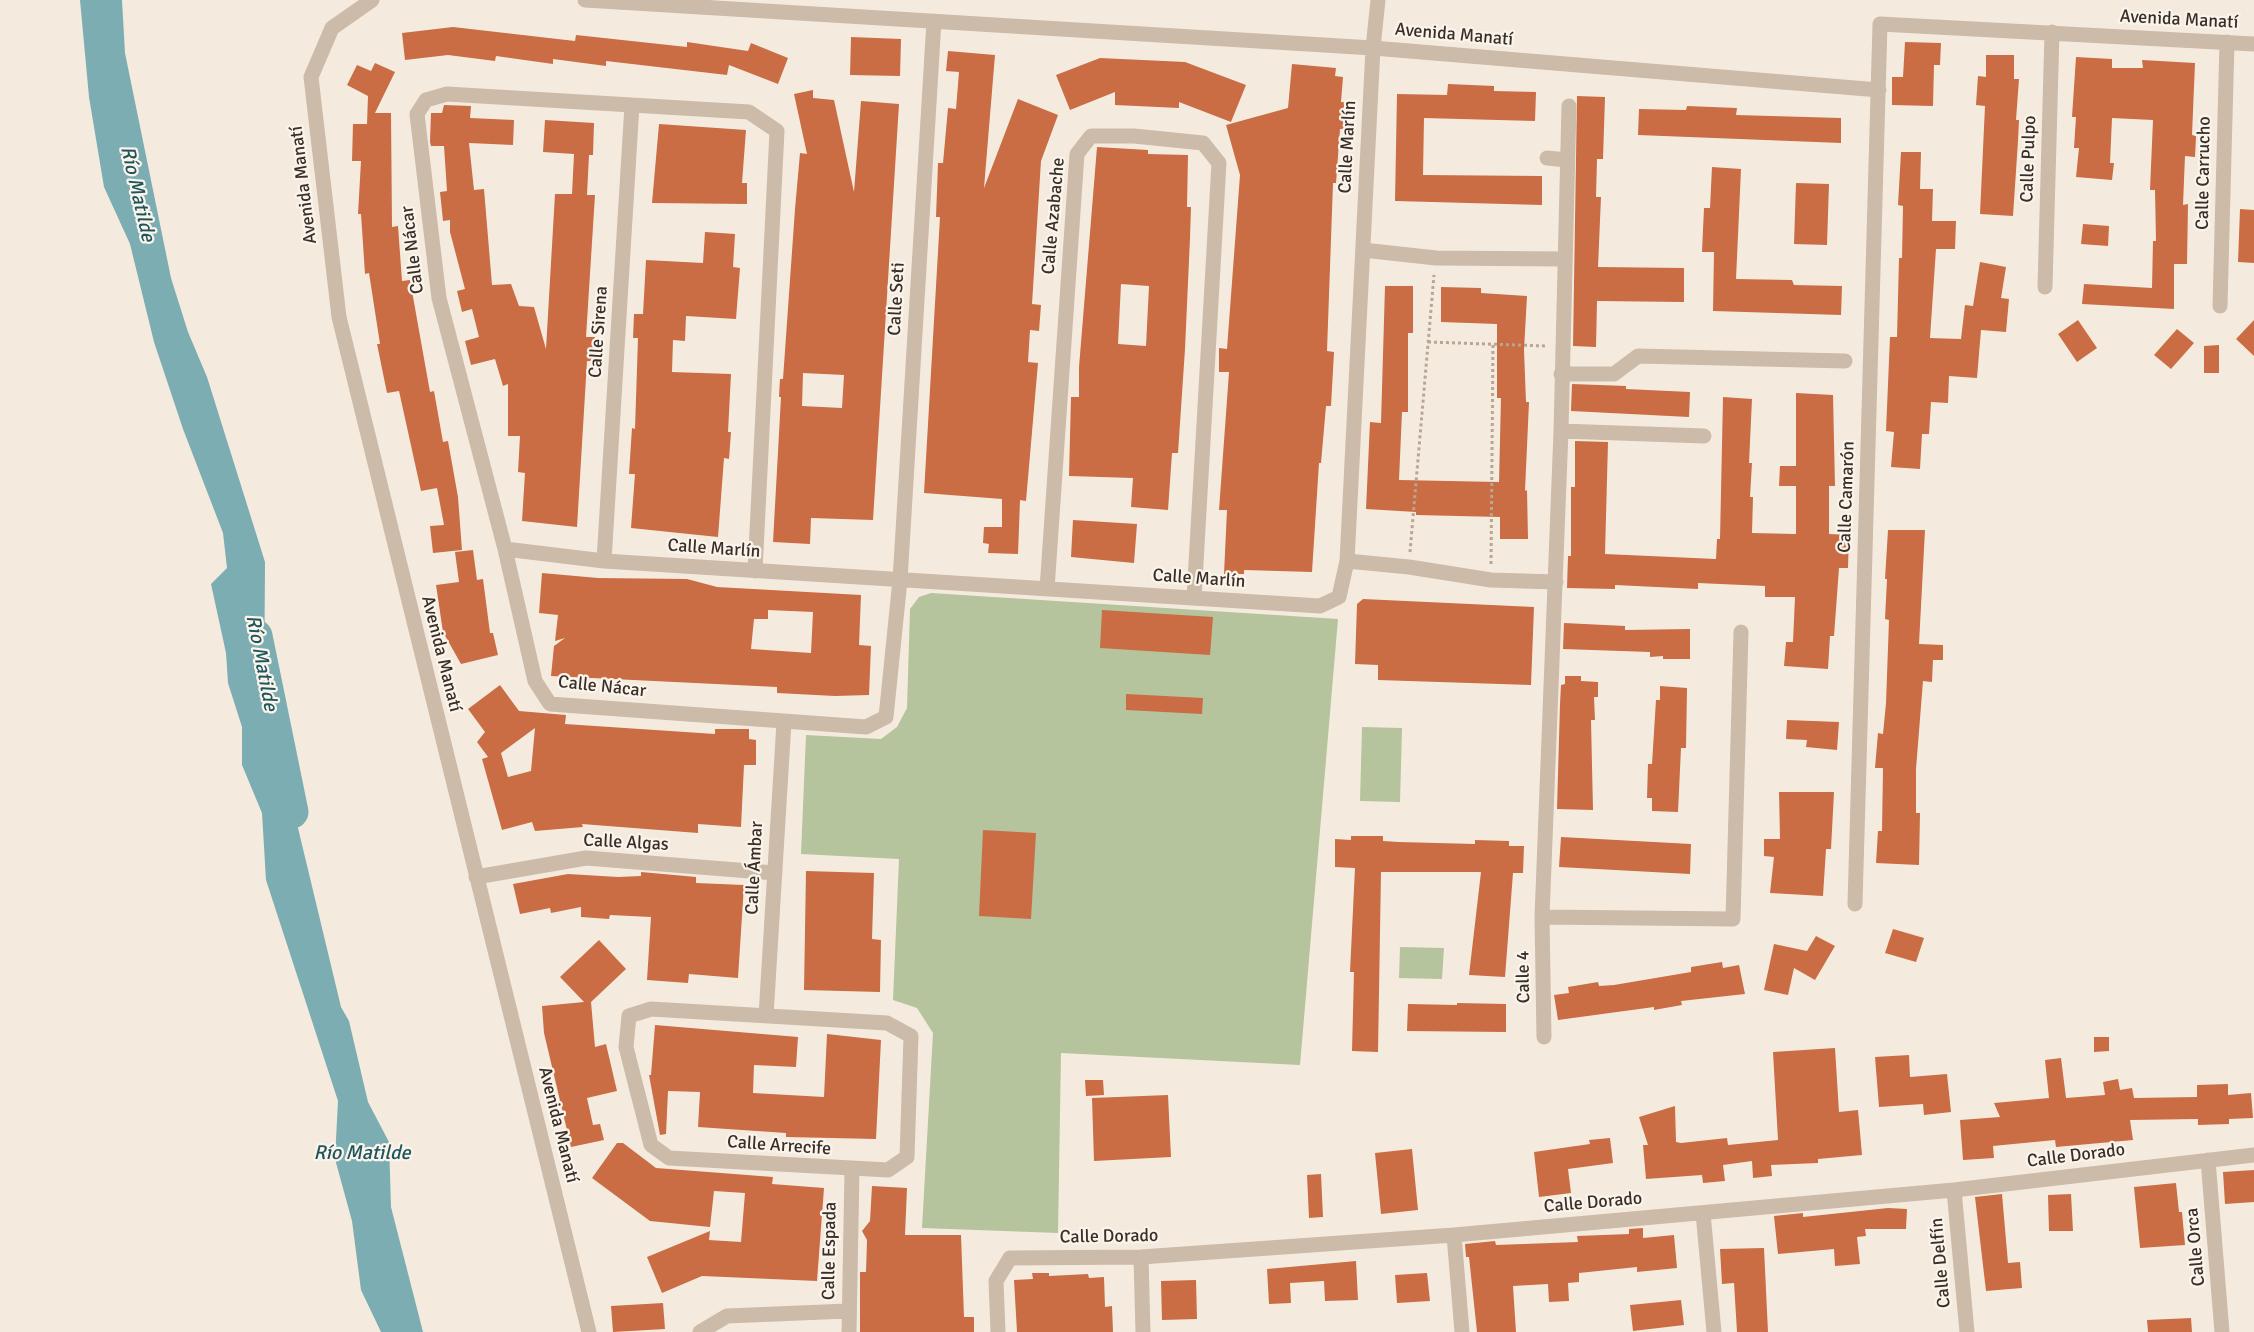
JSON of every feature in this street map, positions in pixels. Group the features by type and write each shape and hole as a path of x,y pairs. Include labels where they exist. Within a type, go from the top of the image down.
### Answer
{"street":[{"name":"Avenida Manatí","path":"372,0 332,28 311,77 339,317 589,1332"},
{"name":"Avenida Manatí","path":"585,0 1373,48 1879,90 1880,24 2254,44"},
{"name":"Calle Marlín","path":"505,549 604,561 1320,606 1339,597 1347,561 1373,48 1378,0"},
{"name":"Calle Seti","path":"900,580 934,21"},
{"name":"Calle Pulpo","path":"2045,288 2052,32"},
{"name":"Calle Carrucho","path":"2220,306 2227,42"},
{"name":"Calle Camarón","path":"1855,904 1879,90"},
{"name":"Calle Nácar","path":"755,571 777,131 750,112 447,94 426,100 417,114 439,298 505,549 535,681 550,704 866,727 886,717 900,580"},
{"name":"Calle Sirena","path":"604,561 632,105"},
{"name":"Calle 4","path":"1544,1037 1542,917 1556,582 1569,106"},
{"name":"Calle Azabache","path":"1047,589 1077,154 1091,136 1134,136 1203,143 1220,164 1194,598"},
{"path":"1547,158 1567,160"},
{"path":"1363,250 1436,258 1564,259"},
{"path":"1561,374 1614,374 1638,356 1845,361"},
{"path":"1561,431 1704,436"},
{"path":"1347,561 1409,567 1491,580 1556,582"},
{"path":"1542,917 1732,919 1741,632"},
{"name":"Calle Ámbar","path":"766,1016 784,722"},
{"name":"Calle Algas","path":"476,877 586,858 775,873"},
{"name":"Calle Arrecife","path":"651,1009 766,1016 887,1023 911,1036 907,1156 888,1170 852,1170 669,1158 651,1145 626,1047 629,1016 651,1009"},
{"name":"Calle Dorado","path":"998,1332 996,1281 1010,1258 1141,1257 1454,1235 1954,1190 2254,1155"},
{"name":"Calle Orca","path":"2208,1160 2222,1332"},
{"name":"Calle Espada","path":"849,1332 852,1170"},
{"name":"Calle Delfín","path":"1954,1190 1967,1332"},
{"path":"1703,1213 1714,1332"},
{"path":"1454,1235 1462,1332"},
{"path":"1141,1257 1143,1332"},
{"path":"700,1332 727,1316 848,1311"}],"path":[{"path":"1409,567 1436,258"},
{"path":"1428,342 1562,346"},
{"path":"1491,580 1493,344"}],"green space":[{"path":"931,593 1338,619 1300,1065 1061,1053 1058,1233 922,1228 933,1033 917,1008 893,1000 899,859 801,854 806,735 881,739 897,727 907,708 910,609 919,597"},
{"path":"1362,727 1402,728 1400,802 1360,801"},
{"path":"1400,947 1444,948 1442,979 1399,978"}],"water":[{"name":"Río Matilde","path":"80,0 122,0 125,53 171,278 188,332 207,377 265,562 264,707 298,828 341,1007 349,1021 368,1102 389,1142 391,1207 423,1332 381,1332 361,1290 352,1221 335,1159 338,1101 266,880 262,813 242,765 242,727 228,683 226,653 211,584 227,568 223,533 183,429 154,342 130,244 104,187 89,97"}],"building":[{"path":"453,27 575,41 576,35 687,47 687,42 748,51 751,43 788,58 778,84 729,65 727,75 606,61 606,66 553,59 553,64 496,56 495,61 448,55 405,60 402,33"},
{"path":"851,37 901,39 900,76 850,75"},
{"path":"1905,42 1941,43 1940,65 1934,65 1933,106 1892,105 1892,77 1903,77"},
{"path":"948,51 995,55 984,188 1018,99 1058,115 1041,161 1032,304 1041,305 1039,331 1030,330 1028,362 1038,363 1026,501 1020,500 1018,554 988,553 989,544 983,543 984,527 1002,527 1002,499 924,493 940,217 936,217 938,163 943,163 948,108 956,109 959,72 946,71"},
{"path":"1986,55 2014,55 2014,79 2019,79 2013,216 1980,214 1985,106 1976,105 1978,76 1986,77"},
{"path":"2076,57 2112,59 2112,68 2143,68 2142,60 2195,63 2192,135 2196,136 2195,157 2185,156 2183,205 2188,204 2187,264 2174,264 2174,309 2082,304 2084,284 2152,288 2153,241 2156,241 2155,190 2150,190 2153,120 2112,118 2110,163 2114,163 2112,180 2076,177 2079,148 2074,148 2076,117 2072,117"},
{"path":"1100,58 1185,62 1246,85 1231,122 1179,102 1179,108 1115,105 1115,92 1070,110 1056,75"},
{"path":"375,63 395,72 375,113 391,113 392,227 398,226 402,281 410,280 430,392 434,391 443,442 448,441 458,497 462,550 433,553 430,526 444,525 437,488 421,491 399,391 387,393 377,344 380,344 369,273 365,274 361,214 358,214 361,161 352,161 353,124 367,124 368,96 347,85 357,65 371,71"},
{"path":"1292,64 1336,68 1335,76 1343,77 1341,102 1351,103 1348,129 1340,129 1336,183 1333,183 1327,351 1334,352 1331,406 1326,406 1321,463 1319,463 1312,572 1244,570 1244,574 1224,574 1227,510 1219,510 1229,372 1219,372 1219,348 1227,349 1240,175 1226,125 1288,108"},
{"path":"1448,84 1494,86 1494,91 1536,92 1535,121 1424,118 1423,175 1542,176 1542,205 1395,201 1397,94 1447,95"},
{"path":"813,90 813,98 834,100 854,192 861,101 899,104 873,520 811,518 810,544 773,542 780,379 783,379 800,153 807,154 794,94","holes":["803,373 844,375 842,408 802,406"]},
{"path":"1577,96 1605,97 1603,159 1597,159 1596,197 1601,197 1598,267 1684,268 1684,302 1597,301 1596,347 1573,346"},
{"path":"444,105 471,106 470,118 514,120 513,145 469,143 474,190 484,189 492,285 511,284 519,306 534,307 546,349 555,194 572,194 574,154 543,152 545,120 594,123 593,155 589,155 587,195 595,195 586,337 595,337 594,361 587,361 577,527 522,521 525,473 518,472 520,436 508,436 508,384 503,386 495,359 471,365 465,341 479,337 472,309 462,312 457,291 465,289 450,232 450,220 443,221 440,192 447,191 444,146 431,146 430,142 431,113 442,113"},
{"path":"1687,106 1737,108 1736,115 1841,118 1841,143 1638,135 1639,109 1686,110"},
{"path":"659,124 746,130 742,183 747,183 747,204 652,203"},
{"path":"1097,147 1148,150 1148,154 1188,155 1187,207 1191,207 1185,349 1178,453 1172,453 1168,510 1131,507 1133,478 1069,476 1071,397 1079,397 1079,367","holes":["1121,284 1149,286 1146,346 1118,344"]},
{"path":"1901,152 1921,152 1920,189 1933,189 1932,221 1956,221 1955,249 1936,249 1930,338 1961,339 1965,305 1973,306 1980,262 2006,267 2001,298 2009,299 2006,332 1981,330 1977,378 1949,376 1948,403 1931,402 1929,434 1922,434 1920,469 1891,467 1894,432 1886,431 1890,337 1897,337 1899,258 1902,258 1903,206 1898,205"},
{"path":"1712,167 1741,169 1736,279 1792,280 1794,285 1842,286 1841,315 1713,311 1714,252 1702,252 1704,208 1710,208"},
{"path":"1796,183 1829,184 1827,245 1794,244"},
{"path":"2240,209 2254,210 2254,263 2238,262"},
{"path":"2083,224 2109,226 2108,246 2081,244"},
{"path":"705,232 735,234 733,267 740,268 736,319 686,316 685,341 673,340 672,372 731,374 729,459 724,458 718,537 631,528 635,474 629,474 632,428 635,429 638,338 633,338 634,314 643,314 646,260 703,263"},
{"path":"1385,286 1413,286 1413,333 1408,333 1408,412 1402,412 1399,480 1499,482 1501,398 1497,398 1497,324 1441,322 1441,287 1481,288 1481,293 1527,296 1524,350 1526,402 1529,402 1525,491 1527,490 1528,539 1500,539 1500,517 1416,515 1416,512 1366,509 1370,422 1381,423"},
{"path":"2078,320 2097,348 2077,362 2058,334"},
{"path":"2254,320 2254,356 2236,339"},
{"path":"2177,329 2194,343 2171,369 2154,355"},
{"path":"2219,345 2219,373 2204,373 2204,346"},
{"path":"1572,384 1690,392 1689,417 1571,411"},
{"path":"1796,393 1833,395 1835,486 1829,486 1829,534 1849,535 1848,568 1839,568 1834,636 1830,636 1828,669 1784,666 1786,642 1793,642 1795,597 1765,597 1765,586 1698,583 1698,589 1615,585 1615,589 1567,588 1568,556 1571,556 1571,487 1575,487 1575,441 1608,442 1605,554 1716,559 1717,539 1720,539 1723,397 1752,399 1749,463 1752,463 1750,497 1753,497 1752,533 1796,534 1796,486 1779,486 1780,466 1796,466"},
{"path":"1073,520 1137,524 1134,563 1071,557"},
{"path":"1888,530 1925,530 1919,644 1943,645 1943,660 1933,660 1932,682 1923,681 1916,769 1916,813 1920,813 1919,865 1876,863 1878,831 1882,831 1883,768 1875,768 1878,733 1883,734 1886,703 1889,620 1885,619 1887,579 1885,579"},
{"path":"473,550 477,580 483,579 490,633 493,633 498,655 461,664 443,632 436,585 459,582 455,552"},
{"path":"542,573 598,578 687,579 717,587 861,595 859,645 871,646 869,695 777,693 777,687 551,676 554,646 565,638 555,641 558,615 539,613","holes":["768,610 813,612 811,653 751,649 754,619 768,619"]},
{"path":"1363,599 1534,607 1531,685 1378,680 1378,665 1355,664 1357,604"},
{"path":"1102,610 1213,617 1210,655 1100,648"},
{"path":"1564,623 1625,626 1625,630 1690,629 1690,659 1650,657 1650,652 1563,649"},
{"path":"1565,676 1581,676 1581,681 1598,682 1598,697 1594,697 1595,720 1591,720 1593,810 1557,809 1561,685 1565,684"},
{"path":"500,685 519,711 566,715 565,724 715,734 715,729 749,729 749,739 756,740 756,765 744,765 741,827 698,824 698,833 582,824 583,827 535,831 532,822 502,830 482,759 488,757 477,742 485,732 468,709","holes":["535,728 531,771 508,777 501,753"]},
{"path":"1660,686 1687,688 1686,748 1681,748 1678,812 1652,811 1652,798 1647,798 1648,764 1652,764 1656,700 1660,700"},
{"path":"1126,694 1203,698 1202,714 1126,710"},
{"path":"1787,720 1839,722 1837,750 1806,747 1807,740 1786,739"},
{"path":"1779,792 1834,792 1831,849 1826,849 1823,896 1770,893 1774,857 1764,856 1764,839 1780,839"},
{"path":"983,830 1036,833 1031,919 979,916"},
{"path":"1351,836 1383,836 1383,841 1399,842 1475,844 1475,840 1509,841 1509,846 1524,846 1523,873 1513,873 1505,977 1469,975 1481,872 1381,872 1378,1052 1352,1051 1354,972 1350,972 1355,868 1335,867 1335,839 1351,840"},
{"path":"1561,837 1691,844 1690,874 1559,867"},
{"path":"806,871 874,873 872,939 881,940 880,992 804,990"},
{"path":"641,872 696,877 696,883 744,885 738,978 689,974 688,983 647,980 651,917 610,915 609,919 581,917 581,907 551,913 550,908 520,914 513,884 568,874 618,877 641,876"},
{"path":"1893,929 1924,938 1916,962 1885,953"},
{"path":"1816,936 1835,946 1815,980 1794,968 1788,995 1764,990 1774,944 1807,951"},
{"path":"599,940 626,969 591,1002 595,1047 606,1044 617,1091 587,1098 593,1125 600,1124 604,1140 571,1147 544,1033 542,1006 584,1002 560,977"},
{"path":"1722,962 1723,968 1739,965 1745,994 1681,1001 1682,1005 1654,1010 1654,1007 1558,1020 1554,995 1569,993 1568,987 1598,982 1599,986 1614,985 1691,972 1691,967"},
{"path":"1457,1003 1506,1004 1506,1032 1407,1031 1408,1004 1457,1005"},
{"path":"655,1025 798,1037 796,1067 754,1065 753,1093 824,1097 827,1034 881,1040 876,1139 786,1137 786,1133 698,1127 700,1092 668,1091 666,1134 660,1135 649,1075 651,1075"},
{"path":"2094,1037 2109,1037 2109,1051 2094,1052"},
{"path":"1835,1048 1839,1112 1858,1110 1862,1155 1818,1159 1818,1163 1771,1165 1772,1176 1753,1178 1752,1161 1723,1165 1725,1181 1703,1183 1702,1175 1646,1179 1643,1145 1648,1145 1639,1117 1675,1106 1676,1142 1681,1143 1727,1138 1728,1145 1778,1140 1773,1052"},
{"path":"1909,1055 1910,1077 1947,1074 1951,1112 1924,1115 1923,1104 1879,1107 1875,1057"},
{"path":"2061,1058 2066,1098 2105,1095 2103,1082 2118,1079 2120,1090 2132,1088 2134,1098 2197,1097 2197,1085 2228,1084 2228,1095 2251,1093 2253,1118 2229,1119 2229,1124 2198,1125 2198,1119 2130,1120 2133,1140 2056,1147 2055,1140 1993,1146 1994,1158 1963,1160 1960,1120 2000,1117 1994,1103 2049,1098 2045,1060"},
{"path":"1085,1080 1103,1080 1104,1095 1086,1096"},
{"path":"1168,1095 1171,1157 1094,1161 1092,1098"},
{"path":"1610,1138 1613,1163 1568,1169 1571,1193 1539,1197 1534,1152 1590,1144 1589,1140"},
{"path":"617,1143 623,1143 656,1168 773,1177 772,1184 824,1188 817,1281 702,1276 662,1293 647,1257 710,1231 709,1240 741,1242 745,1193 714,1191 710,1227 650,1221 592,1178"},
{"path":"1412,1149 1418,1210 1381,1214 1375,1153"},
{"path":"2254,1170 2254,1202 2225,1204 2223,1172"},
{"path":"1321,1174 1323,1217 1309,1218 1307,1175"},
{"path":"2176,1183 2185,1245 2140,1248 2134,1187"},
{"path":"872,1186 907,1188 905,1235 961,1235 964,1317 974,1317 974,1332 860,1332 860,1272 866,1272 867,1240 862,1231 870,1221"},
{"path":"2002,1194 2008,1263 2020,1262 2022,1288 1986,1291 1975,1197"},
{"path":"2071,1194 2073,1231 2049,1231 2048,1195"},
{"path":"1888,1208 1907,1209 1906,1229 1865,1229 1866,1236 1857,1237 1860,1264 1835,1266 1834,1249 1778,1254 1774,1216 1803,1213 1803,1217"},
{"path":"1643,1228 1643,1238 1674,1235 1677,1268 1637,1272 1637,1267 1579,1273 1579,1282 1568,1283 1569,1301 1549,1302 1548,1284 1513,1286 1516,1332 1477,1332 1469,1257 1466,1257 1465,1244 1495,1241 1496,1245 1578,1242 1577,1236 1629,1234 1629,1229"},
{"path":"1764,1248 1768,1332 1737,1332 1734,1283 1722,1284 1720,1249"},
{"path":"1356,1261 1358,1300 1325,1301 1324,1281 1290,1283 1291,1303 1269,1304 1267,1269"},
{"path":"1032,1273 1049,1273 1049,1276 1088,1274 1089,1278 1104,1277 1105,1307 1112,1306 1113,1332 1017,1332 1014,1280 1033,1279"},
{"path":"1427,1273 1430,1301 1397,1303 1395,1275"},
{"path":"1196,1280 1197,1319 1162,1320 1161,1281"},
{"path":"1681,1300 1684,1325 1633,1331 1630,1305"},
{"path":"663,1303 665,1329 613,1332 611,1306"},
{"path":"2191,1318 2192,1332 2148,1332 2147,1320"}],"waterway":[{"name":"Río Matilde","path":"256,636 292,812"}]}
